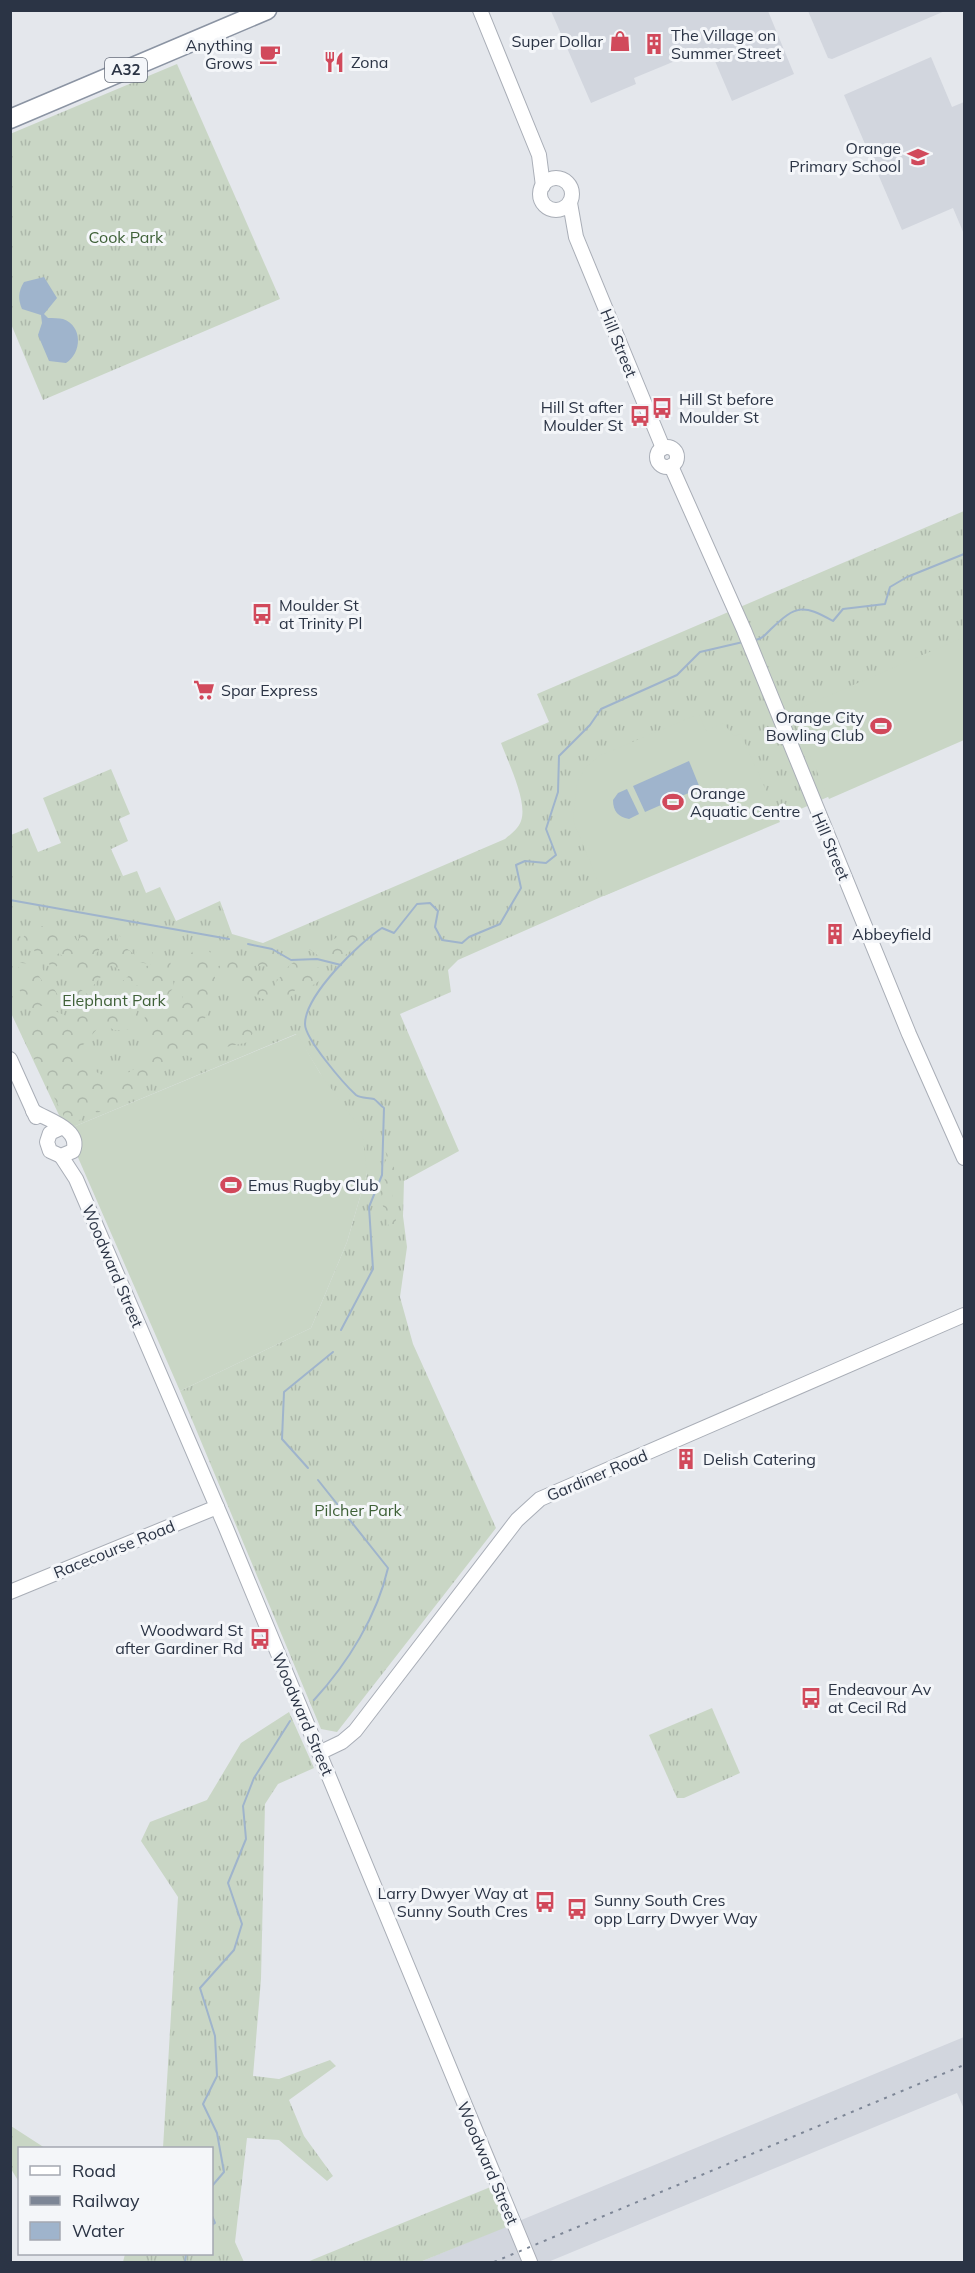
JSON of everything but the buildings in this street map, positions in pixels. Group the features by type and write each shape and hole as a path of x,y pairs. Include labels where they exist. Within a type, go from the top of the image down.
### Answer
{"highway":[{"name":"A32","path":"10,119 267,10"}],"street":[{"path":"480,10 539,155 543,186 542,201 548,207 556,210 570,203 571,188 539,155"},
{"path":"543,186 550,180 560,179"},
{"name":"Hill Street","path":"570,203 576,237 663,448 669,448 675,453 676,459 670,466 755,658 913,1042 964,1158"},
{"name":"Hill Street","path":"556,210 576,237"},
{"path":"10,1059 33,1111 48,1137 50,1151 67,1154 75,1143 74,1135 33,1111"},
{"path":"48,1137 54,1130 61,1128"},
{"name":"Woodward Street","path":"67,1154 217,1507 527,2256"},
{"name":"Gardiner Road","path":"319,1753 342,1742 355,1731 517,1520 540,1499 964,1315"},
{"name":"Racecourse Road","path":"10,1592 217,1507"}],"shaded area":[{"path":"551,11 768,11 794,74 732,101 709,47 634,78 636,84 591,103"},
{"path":"808,11 945,11 832,59 828,58"},
{"name":"Orange Primary School","path":"931,57 952,107 964,102 964,234 953,208 902,230 844,95"},
{"path":"964,2037 964,2109 957,2093 548,2262 420,2262"}],"green space":[{"name":"Cook Park","path":"177,64 280,299 43,400 11,324 10,134"},
{"path":"964,511 964,737 458,960 448,970 451,992 400,1014 459,1151 404,1181 403,1216 407,1247 400,1297 413,1344 496,1528 337,1732 321,1729 180,1391 311,1328 347,1242 367,1173 320,1073 296,1034 66,1130 11,1013 11,835 28,828 38,852 61,843 43,798 111,769 130,814 119,819 128,841 111,849 123,876 137,871 146,893 160,887 176,921 220,901 232,934 263,943 505,839 512,833 521,821 522,803 501,743 549,722 537,694"},
{"name":"Orange City Bowling Club","path":"964,637 964,740 829,799 791,712"},
{"name":"Orange Aquatic Centre","path":"699,714 706,731 723,723 734,736 741,734 780,822 604,896 573,820 577,784 584,769 599,756"},
{"path":"43,926 70,930 77,941 84,932 90,935 93,931 105,932 109,935 94,957 86,955 82,961 89,965 93,961 100,965 106,956 100,952 108,938 115,942 119,936 124,937 121,944 135,955 138,949 145,955 147,950 153,952 148,964 122,958 120,962 127,967 124,972 111,965 93,986 86,981 80,989 93,998 80,1011 73,1012 69,1008 68,993 74,990 73,986 78,981 65,958 59,953 53,958 58,965 52,970 47,959 41,960 31,946 25,946 21,951 11,949 11,928 15,929 22,939 28,931"},
{"path":"349,929 360,933 355,947 337,962 331,958 323,959 309,949 315,942 329,942"},
{"path":"195,947 206,947 218,963 214,971 217,991 199,1032 205,1036 222,1036 244,1024 254,1030 249,1042 226,1047 212,1057 198,1061 182,1053 168,1069 139,1081 124,1102 97,1113 91,1106 81,1111 81,1119 73,1124 67,1122 22,1036 26,1028 55,1011 66,1016 74,1013 81,1014 93,1001 117,1006 130,993 136,994 141,1001 130,1030 114,1030 105,1025 104,1015 97,1022 97,1029 83,1045 86,1059 93,1069 102,1075 113,1077 123,1075 143,1061 149,1049 144,1024 148,999 155,983 151,981 123,990 118,985 132,973 143,973 151,964 165,957 170,960 174,987 166,997 183,1003 177,975 180,967"},
{"path":"261,949 276,952 281,958 281,964 275,967 258,966 256,959"},
{"path":"234,953 260,980 255,982 256,985 276,988 275,984 288,967 296,961 307,958 311,967 326,968 328,975 307,989 295,990 287,1002 258,998 241,990 217,972 228,954"},
{"path":"11,954 39,961 44,972 39,976 44,984 54,975 56,978 52,985 61,1001 29,1009 11,973 23,964 30,973 36,971 32,964 11,962"},
{"path":"297,1034 320,1073 362,1131 367,1173 347,1242 311,1328 180,1391 66,1130"},
{"path":"389,1142 397,1146 397,1161 393,1166 396,1178 392,1200 397,1226 389,1227 381,1199 385,1186 384,1164 387,1158 385,1149"},
{"path":"712,1708 740,1773 684,1798 677,1798 649,1735"},
{"path":"289,1712 314,1768 278,1784 265,1804 261,1979 253,2076 279,2079 330,2060 336,2066 289,2100 304,2136 333,2176 327,2181 279,2140 247,2138 235,2242 244,2262 123,2262 125,2255 213,2255 213,2147 163,2147 178,1897 141,1841 150,1822 207,1800 241,1743"},
{"path":"11,2126 43,2147 18,2147 18,2180 11,2169"},
{"path":"493,2186 509,2226 420,2262 307,2262"}],"water":[{"path":"44,277 57,298 44,314 48,318 70,322 77,333 75,353 66,363 49,361 38,335 42,323 41,315 22,309 20,302 19,296 24,282"},
{"path":"689,761 700,788 645,812 633,786"},
{"path":"627,789 639,814 629,819 617,813 613,804 618,793"}],"waterway":[{"path":"755,640 760,639 794,611 807,610 833,621 843,609 885,604 890,587 907,577 964,554"},
{"path":"341,1330 373,1269 369,1207 382,1175 384,1108 374,1099 356,1095 311,1040 305,1024 307,1012 314,999 323,985 360,945 382,928 394,933 417,904 430,903 438,911 435,927 442,940 462,943 469,937 500,924 521,888 516,865 525,861 546,863 556,855 546,829 558,792 559,756 590,725 601,709 677,675 700,652 743,642"},
{"path":"10,900 229,939"},
{"path":"248,944 272,949 291,960 317,959 341,965"},
{"path":"308,1468 282,1439 284,1392 333,1352"},
{"path":"314,1700 338,1671 360,1638 377,1604 388,1568 318,1480"},
{"path":"213,2185 224,2172 217,2133 203,2104 217,2076 215,2036 200,1988 234,1950 242,1924 228,1883 246,1839 243,1806 254,1778 290,1721"},
{"path":"213,2218 215,2223 213,2224"},
{"path":"185,2262 186,2255"}],"railway":[{"path":"494,2262 964,2065"}],"place":[{"name":"Super Dollar","path":"620,41"},
{"name":"The Village on Summer Street","path":"654,44"},
{"name":"Anything Grows","path":"270,54"},
{"name":"Zona","path":"334,62"},
{"name":"Orange Primary School","path":"918,157"},
{"name":"Hill St before Moulder St","path":"662,408"},
{"name":"Hill St after Moulder St","path":"640,416"},
{"name":"Moulder St at Trinity Pl","path":"262,614"},
{"name":"Spar Express","path":"204,690"},
{"name":"Orange City Bowling Club","path":"881,726"},
{"name":"Orange Aquatic Centre","path":"673,802"},
{"name":"Abbeyfield","path":"835,934"},
{"name":"Emus Rugby Club","path":"231,1185"},
{"name":"Delish Catering","path":"686,1459"},
{"name":"Woodward St after Gardiner Rd","path":"260,1639"},
{"name":"Endeavour Av at Cecil Rd","path":"811,1698"},
{"name":"Larry Dwyer Way at Sunny South Cres","path":"545,1902"},
{"name":"Sunny South Cres opp Larry Dwyer Way","path":"577,1909"}],"park label":[{"name":"Elephant Park","path":"114,1000"},
{"name":"Pilcher Park","path":"358,1510"}]}
